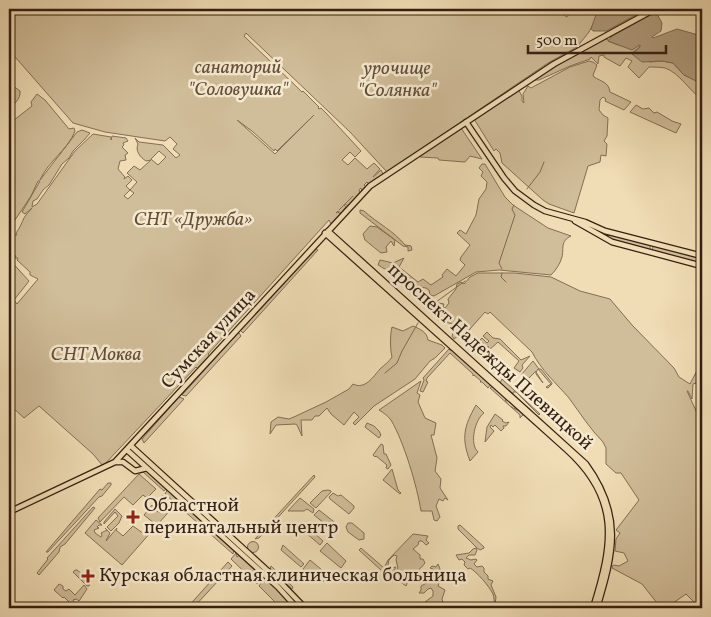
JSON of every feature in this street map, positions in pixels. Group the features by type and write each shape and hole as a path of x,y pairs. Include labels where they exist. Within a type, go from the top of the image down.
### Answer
{"main road":[{"name":"Сумская улица","path":"9,512 115,462 370,186 554,64 655,9"},
{"path":"466,122 498,171 529,202 540,208 605,231 702,256"},
{"path":"582,223 612,242 702,266"},
{"name":"проспект Надежды Плевицкой","path":"326,232 578,459 589,473 603,500 609,528 607,559 595,608"},
{"path":"650,253 652,243"},
{"path":"129,448 236,546 291,592 305,608"},
{"path":"115,462 123,462 135,471 146,464"},
{"path":"244,552 297,608"}],"green space":[{"path":"9,9 564,9 565,16 567,17 572,9 598,9 589,32 577,47 548,63 387,172 350,132 246,33 244,36 303,91 319,109 321,108 361,151 355,157 350,152 342,160 348,165 355,158 367,169 374,163 380,169 373,177 381,170 383,174 369,184 367,182 364,185 366,187 362,192 361,188 359,190 360,193 348,206 344,205 346,207 341,213 338,211 336,213 340,214 331,224 329,220 208,354 211,357 198,369 196,367 103,466 93,454 39,406 24,418 9,404 9,259 29,281 14,300 17,304 38,279 30,275 30,272 17,260 18,258 15,258 16,256 9,250 8,245 13,235 17,235 16,233 24,218 32,208 25,214 22,212 40,181 38,181 31,196 9,229 9,124 32,106 31,102 37,94 45,100 69,129 74,128 75,131 72,138 48,167 40,180 77,132 82,130 90,133 62,164 49,185 33,201 32,207 37,204 75,151 93,134 111,137 111,140 112,136 126,138 128,141 123,143 122,147 128,153 125,155 126,160 120,161 118,169 125,177 124,179 128,176 132,180 126,186 130,190 137,182 127,173 134,166 140,170 151,160 146,161 140,156 135,138 139,142 163,145 176,158 180,155 173,149 177,144 170,137 165,141 105,132 73,123 9,50","holes":["314,115 275,154 237,120 274,151 275,149 277,151","159,151 166,157 158,165 151,159","130,190 134,193 128,199 124,196"]},
{"path":"604,39 608,39 608,41 618,45 640,44 640,47 633,52 650,62 662,61 673,63 684,75 698,81 702,80 702,99 670,70 649,67 639,78 628,67 632,61 626,58 620,66 604,57 604,55 599,56 598,64 591,57 539,80 534,80 559,63"},
{"path":"589,61 597,65 594,77 606,84 610,92 631,102 624,110 605,101 606,99 603,97 600,100 599,110 608,118 607,136 604,141 607,144 606,156 601,155 600,162 588,166 574,213 543,200 502,163 500,153 496,149 494,151 474,119 519,91 524,103 523,94 528,86 531,88 570,67"},
{"path":"9,83 20,91 20,94 17,101 9,109"},
{"path":"636,105 643,109 649,108 654,113 657,112 681,124 676,133 630,112"},
{"path":"461,128 482,159 470,156 465,162 419,156"},
{"path":"482,164 485,164 505,197 513,205 548,228 571,236 565,240 561,260 551,275 499,270 476,272 434,296 430,295 429,290 426,288 413,283 402,272 386,270 378,265 380,260 393,263 404,258 399,267 418,282 423,279 431,285 443,277 442,275 447,269 456,276 465,265 460,260 470,245 457,233 460,230 466,234 476,215 479,199 486,189 487,182 481,176 483,172 479,168"},
{"path":"360,210 391,231 405,245 411,246 412,250 408,251 408,247 403,246 360,213"},
{"path":"583,223 609,233 607,238 610,233 650,244 650,250 608,239"},
{"path":"370,226 377,227 395,240 394,246 391,241 386,247 387,252 381,253 365,240 363,234"},
{"path":"654,245 702,258 702,265 651,251"},
{"path":"316,249 318,250 243,333 240,330"},
{"path":"478,273 515,273 551,277 580,291 610,299 632,325 674,368 679,377 690,384 702,361 702,378 693,384 692,399 687,391 702,424 702,608 686,594 666,608 661,608 642,584 612,568 613,565 619,566 628,561 624,553 615,551 616,539 620,533 616,530 639,500 621,473 616,473 606,464 606,448 603,442 569,398 544,371 532,352 490,312 488,314 485,312 462,338 459,335 454,339 452,336 456,325 438,320 432,307 439,303 444,304 443,307 445,308 457,284 461,282 464,284 470,277"},
{"path":"413,326 425,333 428,340 445,348 430,361 415,379 374,406 355,425 353,423 359,417 354,412 344,425 327,408 312,420 301,420 302,436 295,424 276,425 270,434 271,422 278,417 289,419 326,402 349,389 353,384 365,384 372,379 392,357 390,342 392,327 403,331"},
{"path":"487,332 493,338 500,339 521,360 530,356 522,365 523,368 520,372 514,368 519,361 498,342 489,350 488,346 480,340 482,338 487,343 489,341 483,336"},
{"path":"239,333 241,336 186,396 182,395 237,334"},
{"path":"449,349 451,351 452,349 491,384 488,388 450,353 427,378 426,381 428,382 423,392 420,391 423,378"},
{"path":"533,361 552,383 548,388 546,387 551,384 538,369 527,380 521,375"},
{"path":"502,379 540,414 516,392 513,392 513,394 500,383"},
{"path":"421,381 417,393 420,395 418,402 425,418 436,423 434,435 431,435 437,458 435,471 441,479 440,488 448,500 445,498 443,501 439,499 436,506 440,517 437,521 434,520 432,511 421,511 413,477 401,440 391,420 379,410"},
{"path":"493,386 508,400 505,400 509,405 518,410 517,408 524,414 520,418 520,415 490,388"},
{"path":"179,397 184,399 144,443 142,439"},
{"path":"476,405 484,413 478,420 474,432 475,448 478,452 470,461 465,446 465,432"},
{"path":"495,414 502,421 509,422 506,426 503,426 504,428 501,431 495,425 493,427 491,425 490,427 494,431 485,442 487,427"},
{"path":"367,423 379,431 381,435 379,438 365,427"},
{"path":"381,444 383,445 384,454 386,454 391,465 388,469 386,468 387,465 373,455"},
{"path":"145,461 237,546 145,463"},
{"path":"392,469 398,490 401,493 400,494 383,480"},
{"path":"141,471 147,471 166,489 164,491 143,472 141,473"},
{"path":"139,474 156,489 147,498 143,495 133,505 124,497 100,522 98,518"},
{"path":"314,475 315,477 259,538 255,539"},
{"path":"108,483 111,483 111,485 102,496 46,552 100,489 102,490"},
{"path":"168,489 234,549 233,554 165,494"},
{"path":"328,490 331,492 316,508 310,503 322,491"},
{"path":"333,493 338,496 341,495 354,506 349,514 330,499 329,497"},
{"path":"163,495 162,497 173,507 122,565 85,533 96,520 102,525 99,525 97,527 99,528 94,530 95,533 101,537 101,533 107,530 110,533 106,541 117,528 116,530 123,536 133,526 144,534 154,523 144,515 152,505 154,510 161,513 161,509 155,504"},
{"path":"300,498 314,509 313,513 307,509 304,511 288,511"},
{"path":"93,507 95,508 65,544 60,547 59,552 39,575 37,573 47,558"},
{"path":"115,509 122,516 119,523 111,531 107,527 118,516 115,512 104,524 104,522"},
{"path":"319,510 338,525 334,531 314,515"},
{"path":"348,523 352,523 364,533 364,539 359,540 348,532 346,527"},
{"path":"460,525 484,548 480,550 477,548 458,529"},
{"path":"309,528 323,541 320,545 305,532"},
{"path":"413,534 428,536 426,540 429,543 426,545 419,541 418,545 413,549 425,563 406,586 393,576 398,568 397,556 394,555 389,560 388,565 392,568 396,567 392,575 385,566 388,560"},
{"path":"253,541 259,547 253,553 247,547"},
{"path":"327,543 346,561 341,568 320,551"},
{"path":"283,545 304,564 301,567 281,550"},
{"path":"361,548 384,568 382,571 359,550"},
{"path":"476,548 475,555 469,555 466,558 476,559 474,564 477,567 482,566 488,579 493,581 491,585 496,597 495,605 493,594 486,583 473,570 468,569 464,565 465,562 462,559 459,560 456,555 469,553"},
{"path":"236,553 237,557 240,555 261,574 257,584 231,559"},
{"path":"310,560 328,575 323,582 318,582 303,569"},
{"path":"228,562 232,566 193,608 187,608"},
{"path":"438,564 440,569 438,577 444,581 439,583 438,586 445,590 442,599 445,608 425,605 425,602 433,596 431,588 424,593 419,593 421,586 434,579 433,569 430,568 432,566 436,567"},
{"path":"271,566 293,587 292,589 270,570"},
{"path":"75,570 91,581 89,586 73,572"},
{"path":"264,579 268,580 295,608 281,608 259,586"},
{"path":"59,584 63,586 63,589 66,591 69,589 75,595 84,585 87,589 79,601 73,600 76,604 73,606 54,590"}],"shaded area":[{"path":"598,9 647,9 606,31 593,31 591,29"},
{"path":"656,12 662,23 661,31 653,38 677,29 702,36 702,80 698,82 684,75 673,63 662,61 642,62 632,54 640,45 632,50 608,41 612,36"}],"waterway":[{"path":"527,189 540,172 544,162"},
{"path":"502,269 499,263 515,215 512,209 514,205"},
{"path":"502,273 501,277 506,282"},
{"path":"432,305 465,281"},
{"path":"385,373 397,363 418,323"}],"place":[{"name":"Областной перинатальный центр","path":"133,517"},
{"name":"Курская областная клиническая больница","path":"88,576"}],"park label":[{"name":"cанаторий \"Соловушка\"","path":"238,79"},
{"name":"урочище \"Солянка\"","path":"397,80"},
{"name":"СНТ «Дружба»","path":"193,220"},
{"name":"СНТ Моква","path":"96,355"}]}
